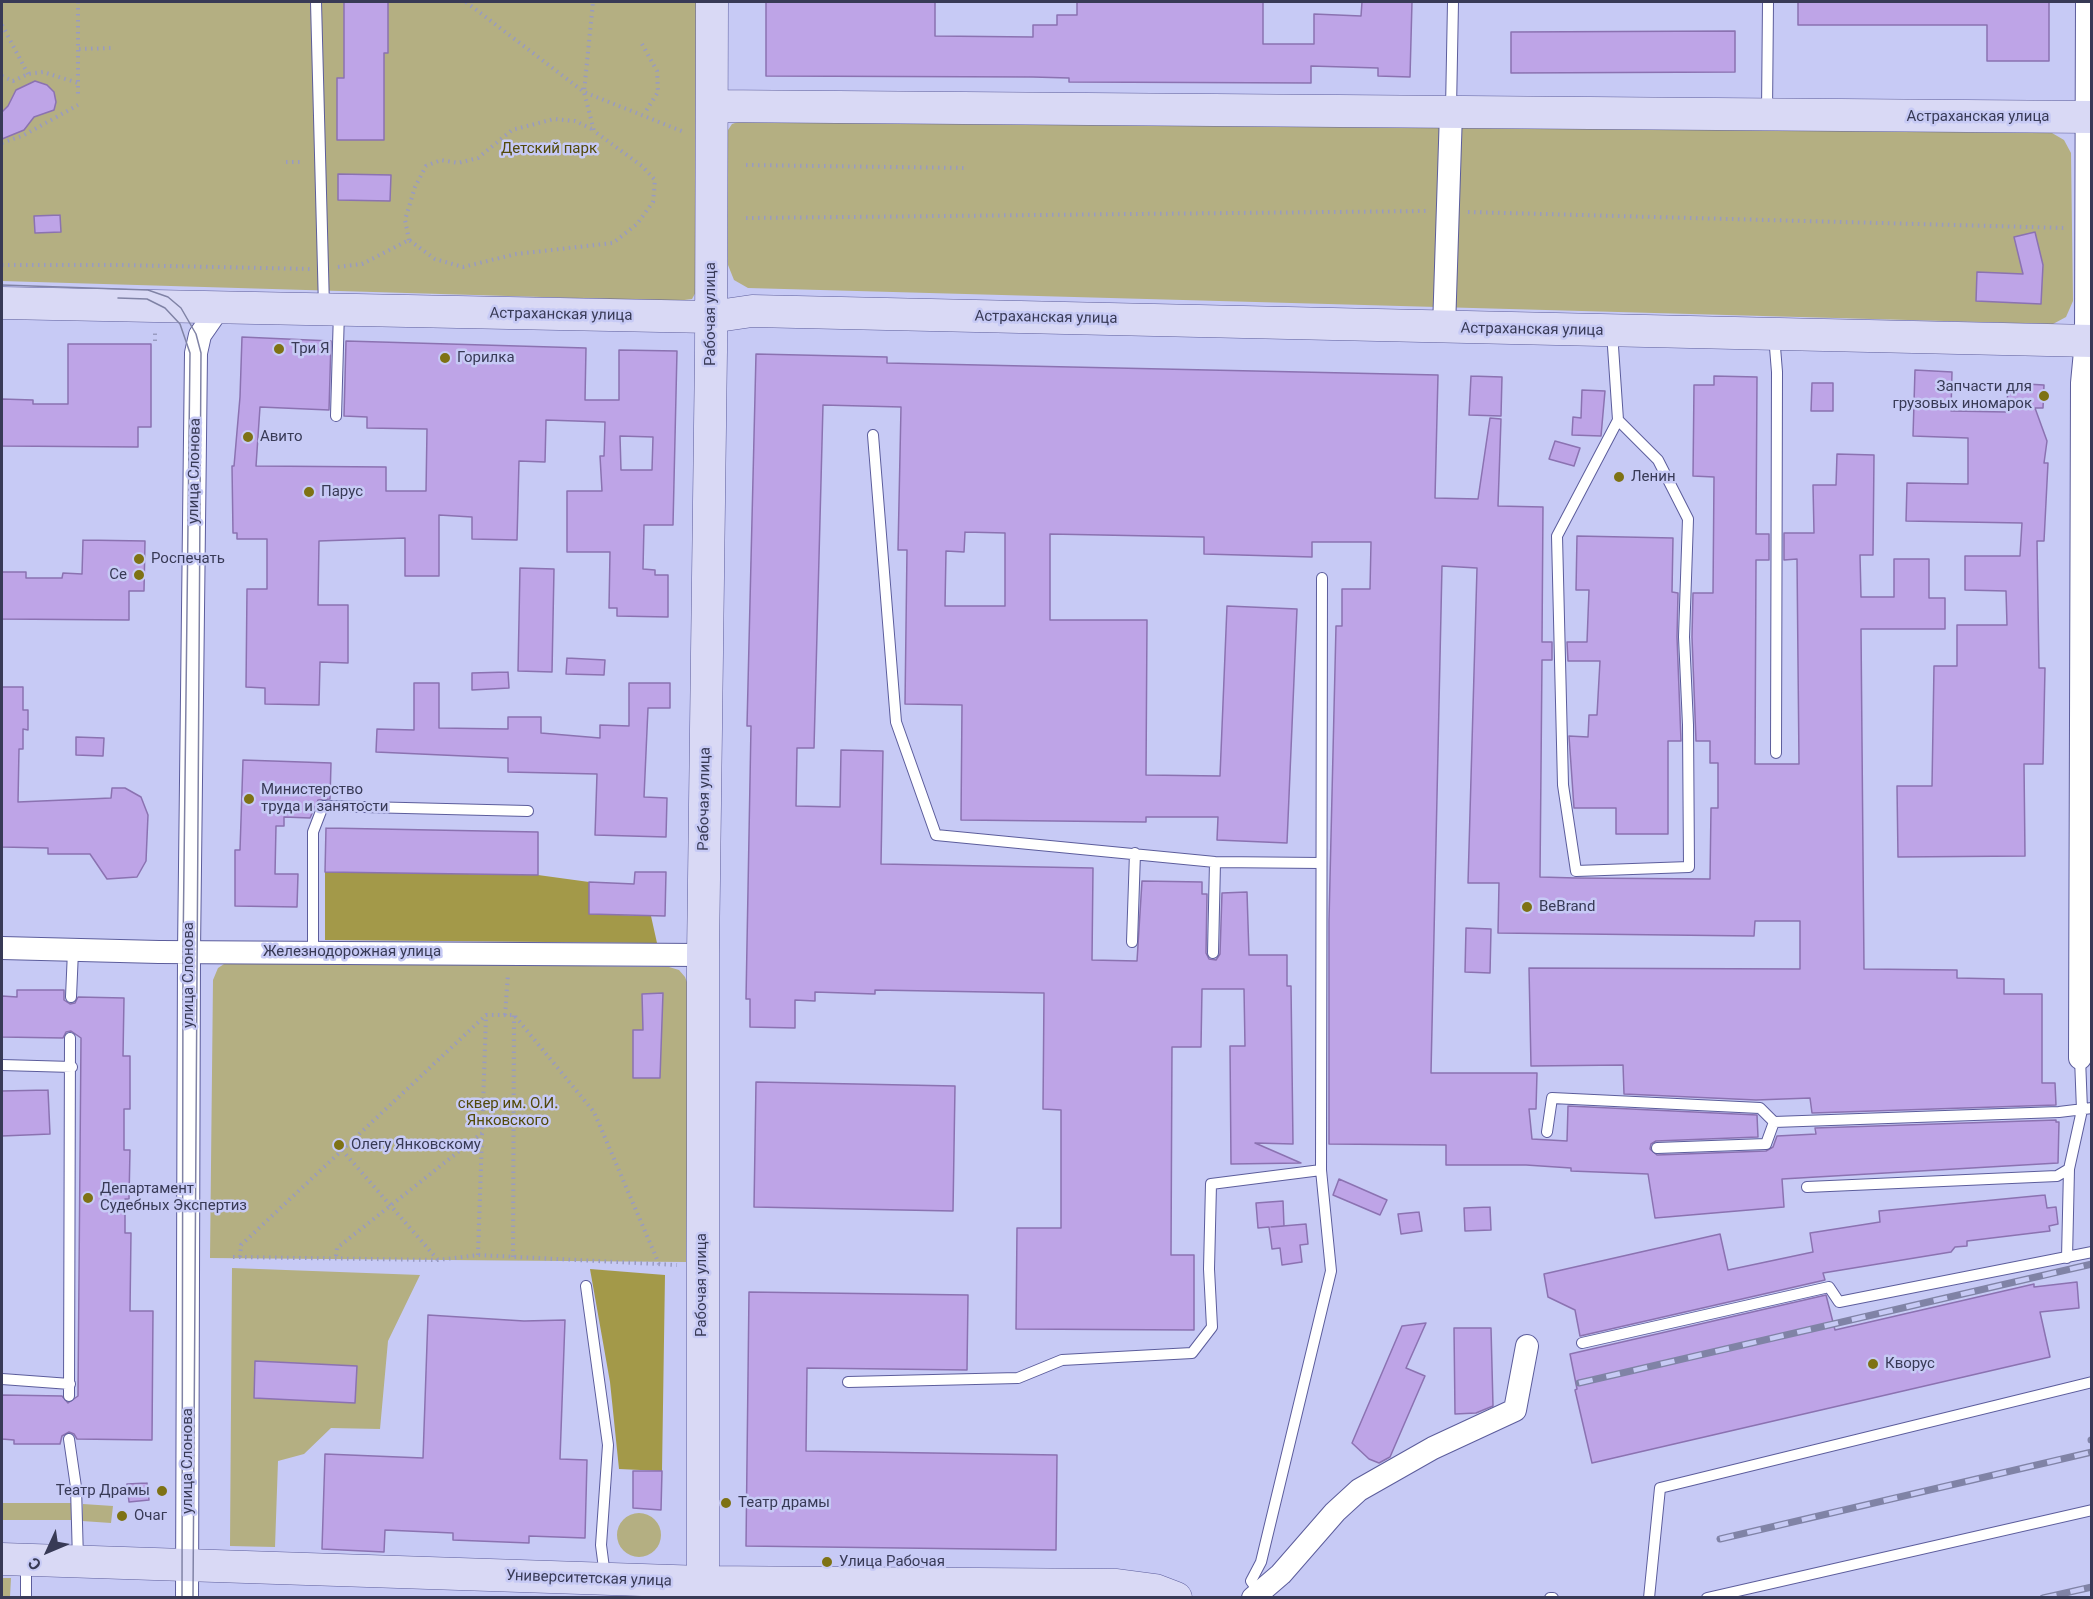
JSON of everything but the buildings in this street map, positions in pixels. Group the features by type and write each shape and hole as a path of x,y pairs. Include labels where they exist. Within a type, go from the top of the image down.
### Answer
{"main road":[{"name":"Рабочая улица","path":"703,1590 703,955 711,317 712,2"},
{"name":"Астраханская улица","path":"712,106 2089,117"},
{"name":"Астраханская улица","path":"2,303 711,317 763,311 2089,341"},
{"name":"Университетская улица","path":"14,1559 606,1580 703,1590 1116,1585 1155,1590 1176,1598"}],"street":[{"path":"2080,1058 2082,383 2089,341 2086,228 2089,117 2087,2"},
{"path":"1444,328 1451,112"},
{"name":"улица Слонова","path":"175,308 185,322 196,353"},
{"name":"улица Слонова","path":"187,1598 189,952 196,353 200,335 218,309"},
{"name":"Железнодорожная улица","path":"2,948 73,951 703,955"},
{"path":"1256,1595 1281,1574 1335,1512 1359,1490 1433,1448 1515,1410 1527,1346"}],"lane":[{"path":"316,2 324,270 331,311 336,416"},
{"path":"1451,112 1453,2"},
{"path":"1767,2 1767,115"},
{"path":"1612,332 1618,420 1557,537 1563,785 1576,871 1689,867 1688,725 1684,637 1688,519 1658,460 1618,420"},
{"path":"1774,335 1777,372 1776,753"},
{"path":"873,435 896,722 936,835 1215,862 1321,863"},
{"path":"1256,1595 1251,1581 1261,1562 1331,1270 1321,1170 1322,578"},
{"path":"313,952 313,832 323,806 528,810"},
{"path":"1132,942 1135,853"},
{"path":"1213,953 1215,862"},
{"path":"70,997 73,951"},
{"path":"69,1396 72,1067 70,1038"},
{"path":"2067,1258 2069,1168 2087,1109 2080,1058"},
{"path":"2,1065 72,1067"},
{"path":"1547,1132 1552,1098 1760,1107 1774,1122 2087,1109"},
{"path":"1657,1148 1766,1143 1774,1122"},
{"path":"1807,1187 2057,1176 2069,1168"},
{"path":"848,1382 1018,1378 1062,1360 1192,1353 1212,1327 1209,1269 1211,1184 1321,1170"},
{"path":"1582,1343 1829,1287 1839,1302 2091,1252"},
{"path":"586,1286 608,1445 601,1545 606,1580"},
{"path":"2,1379 70,1384"},
{"path":"1649,1598 1660,1488 2091,1382"},
{"path":"69,1439 76,1487 78,1560"},
{"path":"1707,1598 2091,1510"},
{"path":"14,1559 26,1598"}],"path":[{"path":"78,2 78,98"},
{"path":"466,2 584,92 644,114 684,132"},
{"path":"593,2 584,92 594,131"},
{"path":"2,25 28,74"},
{"path":"642,44 657,71 658,92 644,114"},
{"path":"79,49 111,48"},
{"path":"2,76 13,81 28,74 43,72 78,82"},
{"path":"2,143 24,135 78,105"},
{"path":"554,119 575,121 594,131 642,166 655,180 653,202 637,224 613,243 516,254 463,267 435,259 410,240 405,220 415,187 426,166 441,160 458,163 478,158 512,130 554,119"},
{"path":"286,162 301,162"},
{"path":"746,165 968,168"},
{"path":"746,218 1448,211 2086,228"},
{"path":"2,266 120,265 324,270 362,264 410,240"},
{"path":"506,991 506,1015"},
{"path":"240,1257 241,1245 486,1015 514,1015"},
{"path":"478,1255 486,1015"},
{"path":"514,1015 594,1112 659,1264"},
{"path":"513,1257 514,1015"},
{"path":"336,1256 337,1248 482,1132"},
{"path":"342,1150 438,1260"},
{"path":"233,1257 336,1256 438,1260 478,1255 702,1266"}],"green space":[{"name":"Детский парк","path":"2,2 697,2 697,290 692,299 677,301 2,281"},
{"path":"744,120 2052,133 2064,140 2071,153 2073,301 2066,317 2053,324 748,288 734,280 728,265 726,133 732,124"},
{"name":"сквер им. О.И. Янковского","path":"227,962 669,967 679,970 689,987 686,1262 210,1258 213,980 218,968"},
{"path":"232,1268 420,1275 388,1341 380,1429 331,1428 304,1454 278,1461 275,1547 230,1546"},
{"path":"2,1503 71,1503 71,1520 2,1520"},
{"path":"83,1504 113,1506 111,1523 82,1521"},
{"path":"639,1513 654,1520 661,1535 654,1550 639,1557 624,1550 617,1535 624,1520"},
{"path":"2,1578 11,1578 10,1597 2,1597"}],"shaded area":[{"path":"325,872 538,875 589,882 589,914 651,916 657,943 325,940"},
{"path":"590,1269 665,1275 662,1471 619,1469 610,1382"}],"tram line":[{"path":"2,285 148,290 168,297 181,308 196,334 201,353 193,1598"},
{"path":"118,298 147,299 165,308 180,324 190,353 183,952 182,1598"}],"railway":[{"path":"1579,1383 2092,1264"},
{"path":"1720,1539 2092,1452"},
{"path":"2043,1598 2092,1587"}],"place":[{"name":"Три Я","path":"279,349"},
{"name":"Горилка","path":"445,358"},
{"name":"Запчасти для грузовых иномарок","path":"2044,396"},
{"name":"Авито","path":"248,437"},
{"name":"Ленин","path":"1619,477"},
{"name":"Парус","path":"309,492"},
{"name":"Роспечать","path":"139,559"},
{"name":"Се","path":"139,575"},
{"name":"Министерство труда и занятости","path":"249,799"},
{"name":"BeBrand","path":"1527,907"},
{"name":"Олегу Янковскому","path":"339,1145"},
{"name":"Департамент Судебных Экспертиз","path":"88,1198"},
{"name":"Кворус","path":"1873,1364"},
{"name":"Театр Драмы","path":"162,1491"},
{"name":"Театр драмы","path":"726,1503"},
{"name":"Очаг","path":"122,1516"},
{"name":"Улица Рабочая","path":"827,1562"}]}
